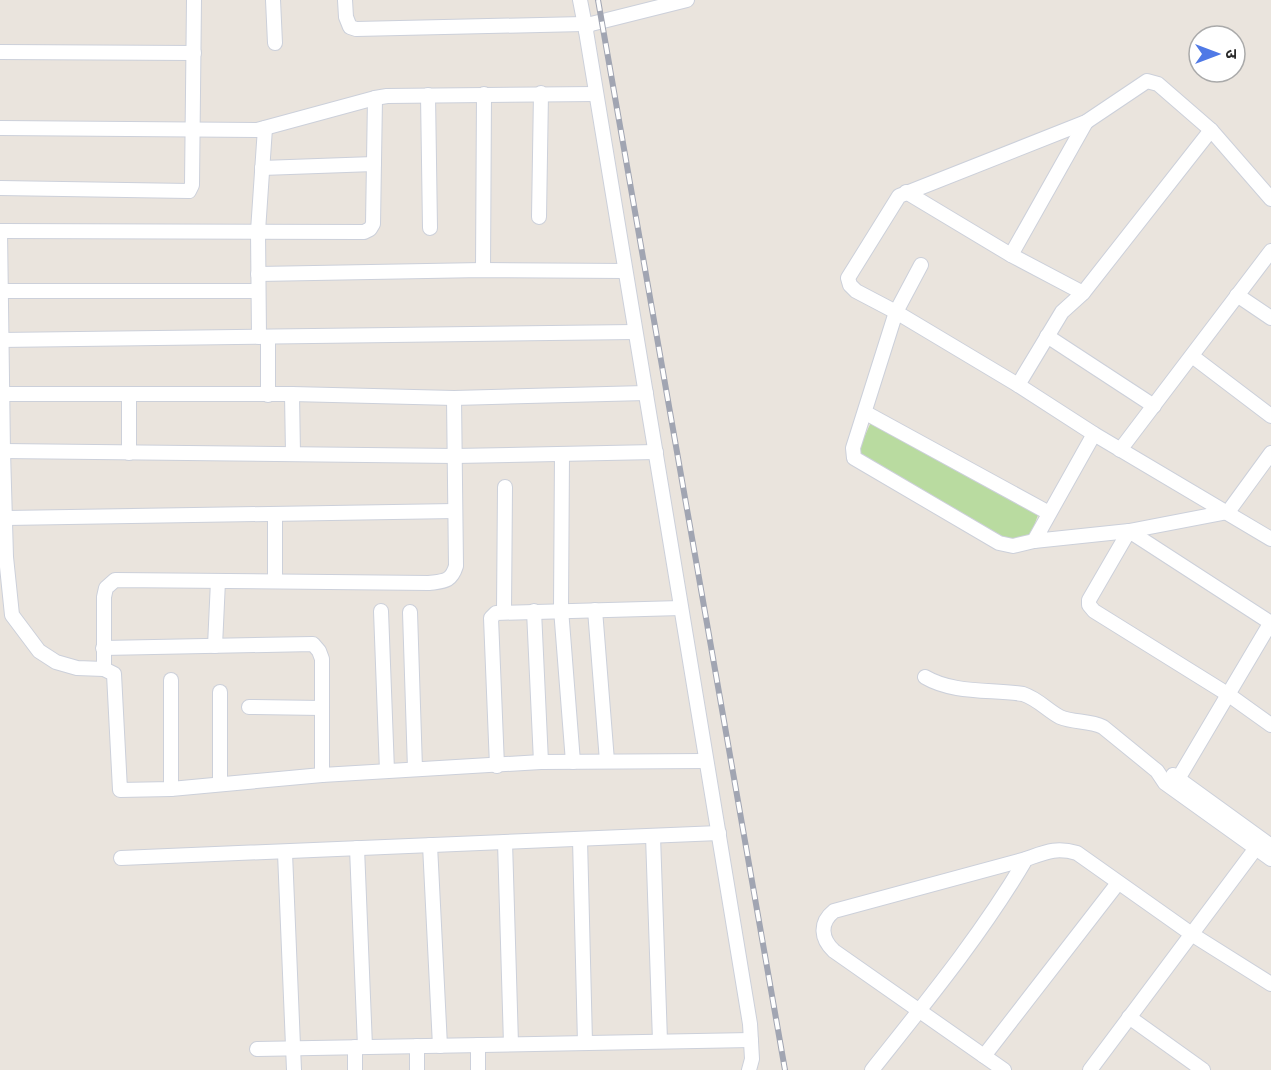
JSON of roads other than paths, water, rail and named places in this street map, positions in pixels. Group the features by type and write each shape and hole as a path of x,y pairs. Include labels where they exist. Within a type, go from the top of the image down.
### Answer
{"street":[{"path":"0,188 189,192 192,185 194,0"},
{"path":"273,0 274,43"},
{"path":"345,0 348,23 350,27 356,29 585,28 591,24 687,0"},
{"path":"580,0 750,1024 752,1059 749,1070"},
{"path":"0,52 194,53"},
{"path":"1271,199 1211,130 1153,82 1141,84 1086,122 906,192 894,202 848,278 850,285 856,291 896,312 1018,385 1120,450 1271,539"},
{"path":"539,217 541,93"},
{"path":"483,270 484,94"},
{"path":"0,128 266,128 375,98 428,95 596,94"},
{"path":"428,95 430,228"},
{"path":"375,98 374,218 370,229 364,232 0,231 6,557 12,615 39,651 56,662 77,668 104,669 111,671 115,677 120,790 171,789 322,775 541,762 706,761"},
{"path":"1011,255 1086,122"},
{"path":"266,128 258,231 258,291 268,395"},
{"path":"1018,385 1062,312 1083,293 1211,130"},
{"path":"262,168 374,164"},
{"path":"906,192 1011,255 1083,293"},
{"path":"1120,450 1271,251"},
{"path":"921,266 896,312 852,453 859,462 999,543 1013,546 1034,541 1129,531 1228,512 1271,453"},
{"path":"258,274 483,270 626,271"},
{"path":"0,291 258,291"},
{"path":"1237,295 1271,318"},
{"path":"1,340 635,332"},
{"path":"1047,336 1154,406"},
{"path":"1192,356 1271,416"},
{"path":"3,394 292,394 454,398 646,393"},
{"path":"292,394 293,454"},
{"path":"129,395 129,453"},
{"path":"104,669 104,597 110,583 115,579 429,583 445,581 453,575 456,566 454,398"},
{"path":"866,413 1049,513"},
{"path":"1034,541 1094,434"},
{"path":"3,451 455,456 656,452"},
{"path":"562,454 561,609 573,762"},
{"path":"504,611 505,487"},
{"path":"6,518 455,511"},
{"path":"275,514 275,581"},
{"path":"1129,531 1271,623 1179,779"},
{"path":"1129,531 1090,595 1089,605 1094,611 1229,695 1271,724"},
{"path":"215,646 218,581"},
{"path":"497,766 491,618 496,613 561,609 681,608"},
{"path":"596,610 607,761"},
{"path":"381,611 387,771"},
{"path":"534,611 541,762"},
{"path":"410,612 415,769"},
{"path":"103,648 313,644 322,659 322,775"},
{"path":"925,677 936,684 955,688 1012,692 1033,697 1063,718 1094,723 1156,771 1165,783 1271,859"},
{"path":"171,680 171,789"},
{"path":"220,692 220,784"},
{"path":"249,707 322,708"},
{"path":"1156,771 1169,773 1179,779 1271,846"},
{"path":"121,858 285,853 718,833"},
{"path":"653,836 660,1041"},
{"path":"580,839 585,1043"},
{"path":"504,842 511,1044"},
{"path":"430,845 440,1046"},
{"path":"355,1070 360,1047 357,848"},
{"path":"1090,1070 1256,848"},
{"path":"1004,1070 834,951 824,938 827,917 834,911 1026,859 1051,850 1063,849 1077,853 1193,934 1271,984"},
{"path":"285,853 294,1070"},
{"path":"873,1070 1003,899 1026,859"},
{"path":"984,1056 1118,883"},
{"path":"1129,1017 1203,1070"},
{"path":"257,1049 751,1040"},
{"path":"478,1045 478,1070"},
{"path":"417,1046 417,1070"}],"railway":[{"path":"598,0 785,1070"}]}
